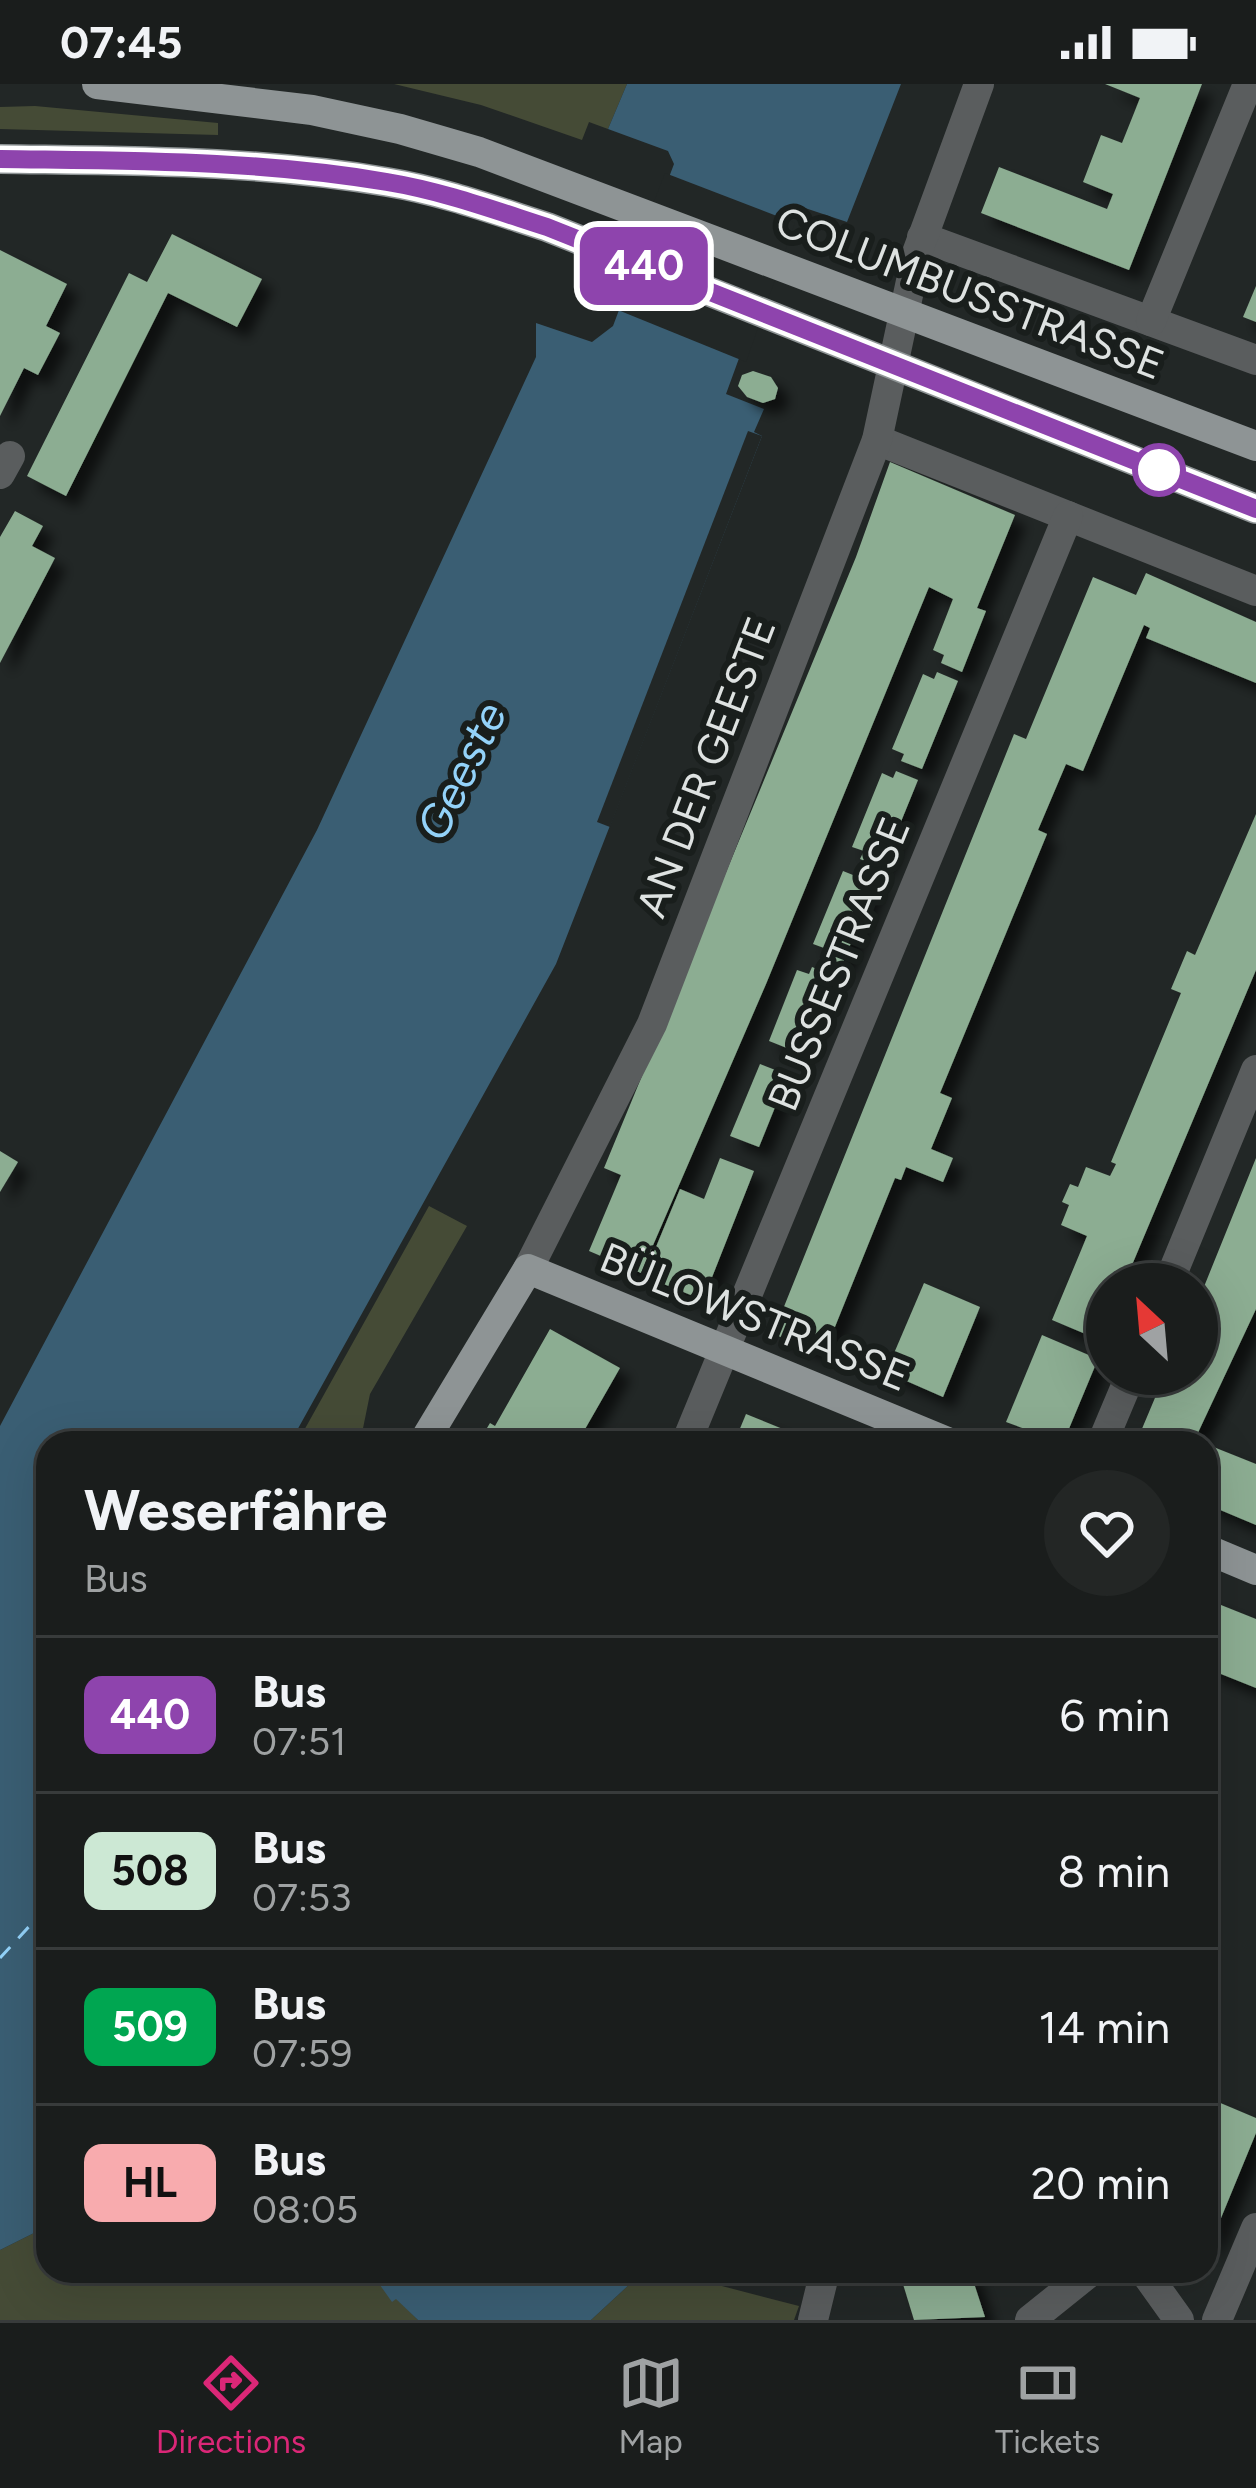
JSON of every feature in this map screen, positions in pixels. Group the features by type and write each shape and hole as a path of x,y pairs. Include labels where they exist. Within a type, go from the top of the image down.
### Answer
{"main road":[{"name":"COLUMBUSSTRASSE","path":"97,84 312,110 400,129 565,182 1256,446"},
{"path":"0,159 227,164 408,186 547,227 1256,509"},
{"name":"BÜLOWSTRASSE","path":"528,1269 921,1431"},
{"name":"AN DER GEESTE","path":"429,1431 528,1269"},
{"path":"1218,1554 1256,1570"}],"street":[{"name":"AN DER GEESTE","path":"528,1269 652,1024 877,440 922,237 979,84"},
{"path":"1151,321 1248,84"},
{"path":"922,237 1256,360"},
{"path":"877,440 1256,592"},
{"name":"BUSSESTRASSE","path":"691,1431 1068,516"},
{"path":"1177,1263 1256,1070"},
{"path":"1107,1431 1121,1395"},
{"path":"1217,2320 1256,2228"},
{"path":"813,2320 822,2283"},
{"path":"1030,2320 1076,2283"},
{"path":"1153,2283 1179,2320"}],"green space":[{"path":"394,84 627,84 608,129 589,122 582,140 481,105"},
{"path":"0,107 218,123 218,135 0,129"},
{"path":"429,1206 467,1226 370,1394 362,1431 304,1431"},
{"path":"36,2232 36,2283 382,2283 418,2320 0,2320 0,2250"},
{"path":"631,2283 716,2283 799,2306 794,2320 591,2320"}],"water":[{"name":"Geeste","path":"627,84 901,84 847,222 802,207 789,221 726,394 764,409 754,432 762,436 556,964 297,1431 36,1431 36,2232 0,2250 0,1426 317,830 536,357 536,323 592,342 613,326 674,164 668,151 608,129"},
{"path":"379,2283 631,2283 591,2320 418,2320 396,2299 392,2302"}],"pier":[{"path":"665,173 795,223 746,362 613,308"},
{"path":"748,431 762,436 610,827 597,822"}],"building":[{"path":"1105,84 1202,84 1129,270 981,213 999,167 1107,209 1113,194 1083,182 1101,135 1122,143 1140,98"},
{"path":"172,234 262,279 237,327 168,293 66,496 27,476 129,273 147,282"},
{"path":"0,250 67,284 46,326 60,333 38,375 24,368 0,416"},
{"path":"1256,286 1256,322 1243,317"},
{"path":"753,371 771,377 778,388 775,399 763,403 747,397 738,386 742,375"},
{"path":"890,462 1015,515 977,608 986,611 962,672 941,663 944,655 933,650 953,599 929,587 641,1273 589,1251 621,1175 604,1168 856,557"},
{"path":"15,511 43,526 32,546 55,558 0,663 0,537"},
{"path":"1146,573 1256,622 1256,683 1146,638 1150,628 1144,625 1083,771 1066,764 1038,830 1047,834 940,1093 952,1098 931,1149 953,1158 943,1182 906,1167 901,1180 895,1178 824,1354 773,1334 1014,734 1026,739 1093,577 1136,595"},
{"path":"937,672 958,681 922,769 901,761 904,754 892,749 923,674 934,679"},
{"path":"896,771 918,780 882,868 860,859 864,851 852,847 882,773 893,778"},
{"path":"1256,814 1256,970 1133,1263 1086,1263 1086,1334 1052,1320 1087,1236 1061,1225 1069,1205 1062,1202 1070,1184 1078,1187 1086,1167 1110,1176 1116,1164 1111,1162 1181,993 1171,989 1187,951 1195,955"},
{"path":"856,868 878,877 842,965 821,956 824,948 813,944 843,871 853,875"},
{"path":"812,967 833,975 802,1054 769,1041 797,970 809,974"},
{"path":"760,1064 788,1075 759,1147 730,1136"},
{"path":"0,1151 18,1162 0,1192"},
{"path":"720,1158 754,1171 703,1300 644,1276 680,1189 704,1199"},
{"path":"1256,1158 1256,1309 1218,1390 1218,1263 1214,1263"},
{"path":"924,1283 980,1307 943,1397 886,1372"},
{"path":"550,1329 620,1368 584,1431 485,1431 490,1423 495,1426"},
{"path":"1042,1335 1086,1354 1086,1388 1068,1431 1030,1431 1006,1422"},
{"path":"1156,1395 1216,1395 1199,1431 1141,1431"},
{"path":"746,1414 788,1431 739,1431"},
{"path":"1218,1449 1256,1464 1256,1525 1218,1509"},
{"path":"1218,1604 1256,1619 1256,1688 1218,1673"},
{"path":"1218,2102 1256,2118 1256,2133 1218,2225"},
{"path":"903,2283 974,2283 985,2317 914,2320"}],"ferry route":[{"path":"0,1958 36,1919"}],"bus line":[{"name":"440","path":"0,159 227,164 389,182 463,200 547,227 1256,509"}]}
